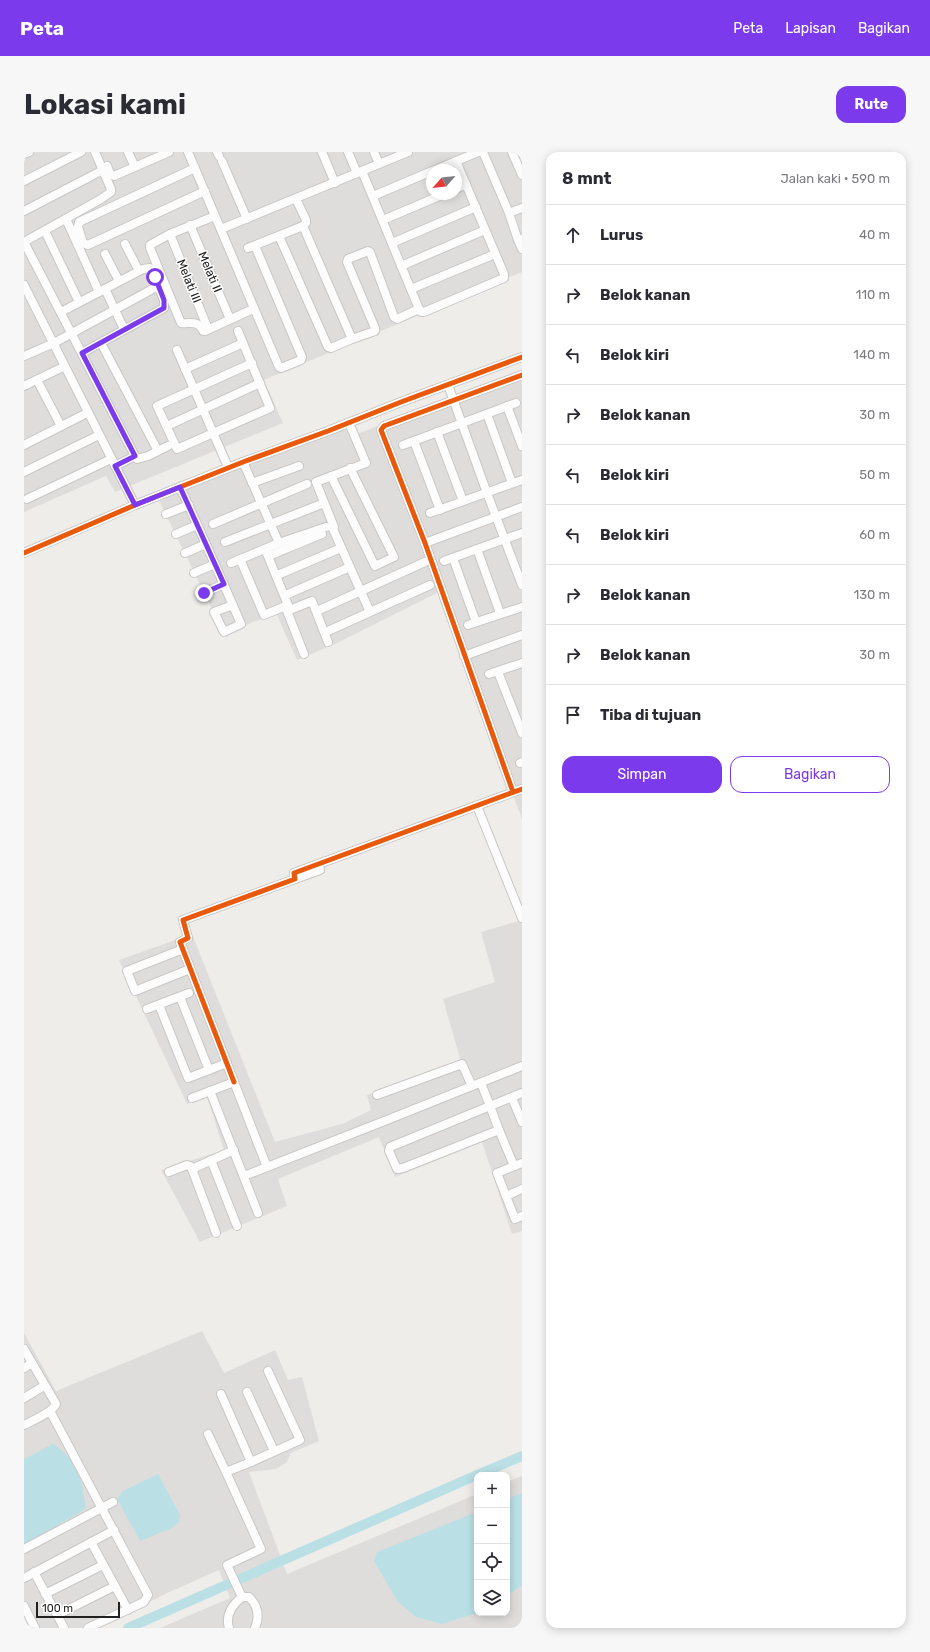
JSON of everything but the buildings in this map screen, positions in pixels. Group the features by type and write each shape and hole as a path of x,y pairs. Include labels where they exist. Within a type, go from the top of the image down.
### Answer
{"street":[{"path":"24,154 28,152"},
{"path":"24,181 68,155 81,152"},
{"path":"95,152 111,192 66,220 24,242 137,459 143,458 168,446"},
{"path":"101,152 112,176 134,167 156,155 169,152"},
{"path":"128,152 134,167"},
{"path":"188,152 279,368 302,359 251,247 303,226 306,223 296,199"},
{"path":"322,152 335,183"},
{"path":"348,152 373,196 421,312 504,278 456,161"},
{"path":"374,152 379,164"},
{"path":"221,229 408,152"},
{"path":"449,164 478,152"},
{"path":"483,152 520,240 522,249"},
{"path":"512,152 522,175"},
{"path":"220,156 247,219"},
{"path":"195,168 79,222 78,227 83,243 88,245 205,191"},
{"path":"24,211 103,170"},
{"path":"373,196 426,174"},
{"path":"462,186 466,184"},
{"path":"383,220 430,200"},
{"path":"392,243 476,207"},
{"path":"509,213 522,208"},
{"path":"215,216 170,234 150,245 150,248 183,323 197,323 203,331 253,309"},
{"path":"66,220 102,290 115,310 124,330"},
{"name":"Melati II","path":"190,225 230,319"},
{"path":"303,226 352,339"},
{"path":"401,266 485,230"},
{"path":"45,231 80,302"},
{"name":"Melati III","path":"170,234 208,328"},
{"path":"279,236 328,347 331,348 375,331 347,262 348,259 368,251 370,252 394,317 397,319 419,309"},
{"path":"125,244 139,271"},
{"path":"105,254 119,282"},
{"path":"411,289 495,254"},
{"path":"61,312 147,267 150,268 164,300 164,308 82,353"},
{"path":"24,286 134,505"},
{"path":"24,356 72,334 158,286"},
{"path":"24,296 52,344 61,368 112,463"},
{"path":"238,331 252,363 270,408 178,450 157,406 252,363"},
{"path":"101,343 158,451"},
{"path":"185,369 243,344"},
{"path":"177,350 228,468"},
{"path":"24,553 134,505 242,462 522,357"},
{"path":"24,386 61,368"},
{"path":"514,792 464,656 425,543 381,430 384,426 522,375"},
{"path":"37,380 61,426"},
{"path":"167,426 260,383"},
{"path":"448,385 522,585"},
{"path":"402,445 516,403"},
{"path":"507,406 522,446"},
{"path":"24,445 85,414"},
{"path":"487,414 512,483"},
{"path":"231,563 240,559 268,552 334,526 316,482 366,463 349,423"},
{"path":"437,432 463,501"},
{"path":"24,472 97,436"},
{"path":"414,441 440,510"},
{"path":"27,498 112,463 135,456"},
{"path":"242,462 279,543"},
{"path":"252,483 299,466"},
{"path":"331,476 374,566 394,557 350,468"},
{"path":"430,513 522,480"},
{"path":"213,524 308,484"},
{"path":"180,487 233,604"},
{"path":"166,514 188,505"},
{"path":"225,542 319,505"},
{"path":"425,543 522,507"},
{"path":"176,534 197,525"},
{"path":"268,552 279,543 329,528"},
{"path":"329,528 341,548 370,612"},
{"path":"444,561 522,533"},
{"path":"185,553 206,544"},
{"path":"280,574 341,548"},
{"path":"477,549 500,613"},
{"path":"268,552 304,654"},
{"path":"453,558 472,623 522,607"},
{"path":"240,559 264,615 312,601 328,642"},
{"path":"319,610 424,562"},
{"path":"194,573 215,564"},
{"path":"288,594 350,567"},
{"path":"204,593 224,584"},
{"path":"328,630 430,585"},
{"path":"464,656 522,635"},
{"path":"489,674 522,663"},
{"path":"498,672 522,733"},
{"path":"267,1167 180,942 188,938 183,920 295,879 294,873 522,789"},
{"path":"477,806 522,918"},
{"path":"183,949 128,971 135,991 190,969"},
{"path":"147,1009 189,993"},
{"path":"180,997 209,1070"},
{"path":"159,1005 188,1078 227,1063"},
{"path":"377,1095 462,1064 472,1086"},
{"path":"244,1176 522,1066"},
{"path":"192,1098 234,1082"},
{"path":"480,1083 499,1130 518,1164 496,1173 515,1219 522,1216"},
{"path":"210,1091 258,1213"},
{"path":"499,1130 399,1170 389,1152 390,1148 522,1094"},
{"path":"512,1098 522,1122"},
{"path":"192,1169 234,1150"},
{"path":"211,1160 237,1226"},
{"path":"169,1172 187,1165 190,1166 216,1233"},
{"path":"506,1196 522,1189"},
{"path":"24,1349 44,1386 56,1404 50,1411 24,1426"},
{"path":"24,1368 32,1363"},
{"path":"226,1472 300,1440 268,1371"},
{"path":"24,1398 44,1386"},
{"path":"247,1392 274,1451"},
{"path":"221,1394 251,1462"},
{"path":"50,1411 148,1595 144,1602 88,1628"},
{"path":"208,1434 260,1549 227,1565 242,1597"},
{"path":"24,1549 114,1502"},
{"path":"24,1578 114,1530"},
{"path":"91,1542 128,1610"},
{"path":"45,1594 103,1565"},
{"path":"34,1572 64,1628"},
{"path":"57,1615 115,1586"},
{"path":"229,1628 228,1616 232,1608 242,1597 249,1597 255,1602 259,1612 255,1628"},
{"path":"24,1606 35,1628"}],"shaded area":[{"path":"24,152 522,152 522,272 264,380 283,423 115,492 106,476 24,512"},
{"path":"522,371 522,819 437,593 335,644 297,660 276,613 224,634 158,498 345,426 349,437"},
{"path":"522,920 522,1231 512,1234 482,1142 395,1177 379,1137 278,1179 287,1206 200,1242 161,1170 224,1150 207,1097 187,1104 119,960 192,934 275,1142 342,1124 371,1110 367,1095 461,1062 443,999 495,982 481,932"},
{"path":"202,1331 224,1373 275,1350 288,1380 302,1377 319,1441 291,1453 287,1462 276,1469 249,1472 287,1574 474,1495 474,1616 510,1616 510,1481 522,1476 522,1628 160,1628 230,1598 219,1570 165,1594 99,1628 32,1628 24,1612 24,1333 56,1391"}],"water":[{"path":"53,1444 62,1450 74,1464 80,1479 86,1507 79,1513 24,1544 24,1459"},
{"path":"158,1474 180,1515 179,1522 172,1528 140,1541 117,1499 123,1491"},
{"path":"522,1493 522,1586 510,1593 510,1508 510,1498"},
{"path":"474,1513 474,1614 442,1624 416,1617 398,1602 374,1561 377,1552"}],"waterway":[{"path":"484,1472 522,1456"},
{"path":"128,1628 474,1476"}],"cycle path":[{"path":"24,553 135,505 243,462 522,357"},
{"path":"513,792 425,543 381,430 384,426 522,375"},
{"path":"234,1082 180,942 188,938 183,920 295,879 294,873 522,789"}],"route":[{"path":"155,277 164,300 164,308 82,353 135,456 115,466 135,505 180,487 224,584 204,593"}]}
